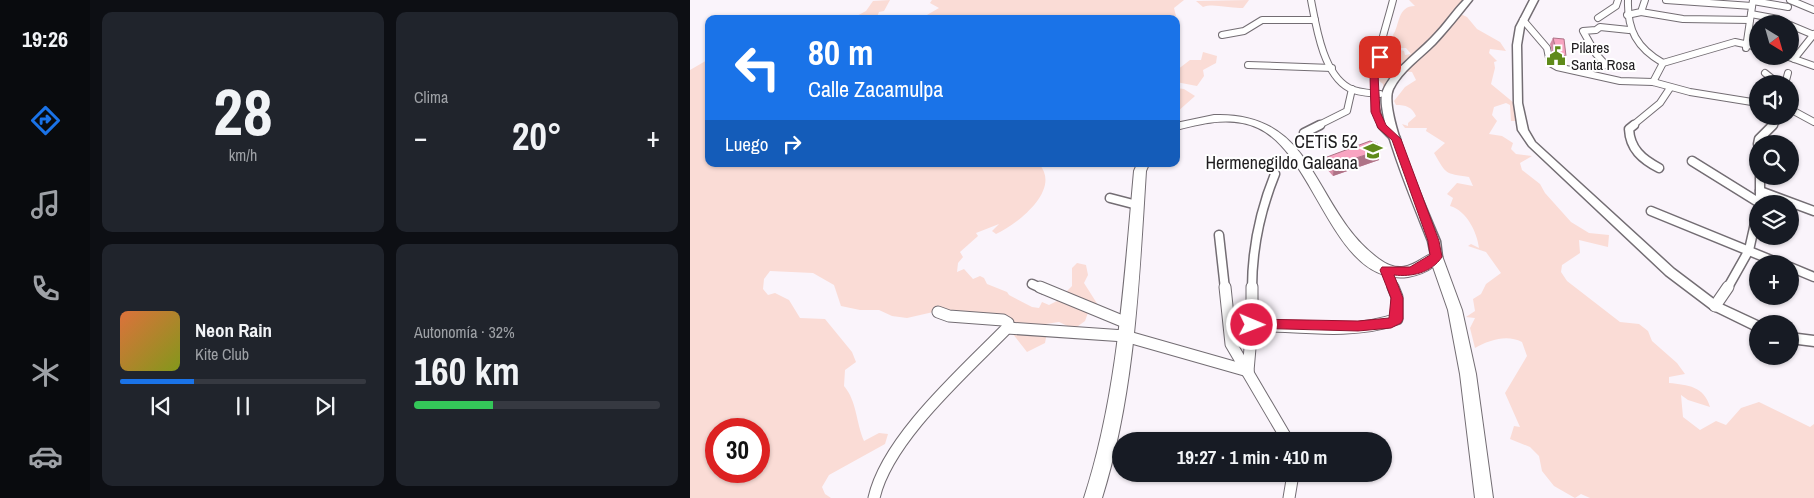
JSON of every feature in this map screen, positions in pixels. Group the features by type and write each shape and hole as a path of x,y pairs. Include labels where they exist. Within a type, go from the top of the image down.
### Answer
{"main road":[{"path":"1180,125 1207,118 1226,118 1259,125 1274,132 1288,147 1364,257 1386,270 1410,272 1417,270 1436,257 1455,310 1468,374 1484,498"},
{"path":"1093,498 1102,473 1126,329 1137,205 1143,167"}],"street":[{"path":"1311,0 1319,39 1332,68 1347,87 1386,95"},
{"path":"1393,0 1374,75 1374,94 1376,112 1382,126 1396,139"},
{"path":"1436,257 1434,241 1396,139 1387,108 1386,95 1399,77 1437,38 1468,0"},
{"path":"1534,0 1523,20 1517,46 1518,103 1523,130 1532,144 1670,272 1715,306 1749,323"},
{"path":"1598,18 1616,6 1618,0"},
{"path":"1628,0 1629,30 1641,48 1663,63"},
{"path":"1641,12 1645,0"},
{"path":"1666,0 1753,2 1788,7"},
{"path":"1790,0 1814,10"},
{"path":"1750,15 1753,2"},
{"path":"1627,15 1641,12 1683,20 1749,17"},
{"path":"1222,35 1244,31 1262,20 1315,20"},
{"path":"1523,20 1547,48 1550,63 1620,81 1653,82 1670,88 1749,101"},
{"path":"1582,72 1606,65 1582,33 1584,30 1596,30 1600,27 1629,30"},
{"path":"1653,82 1663,63 1735,42 1747,46 1749,27"},
{"path":"1799,28 1814,35 1799,53"},
{"path":"1799,61 1814,66"},
{"path":"1248,64 1332,68"},
{"path":"1765,72 1768,75"},
{"path":"1659,168 1639,156 1628,141 1629,129 1660,103 1670,88"},
{"path":"1304,133 1347,111 1349,95 1352,89"},
{"path":"1799,114 1814,122"},
{"path":"1764,135 1773,125"},
{"path":"1692,161 1749,199"},
{"path":"1248,371 1252,325 1252,266 1263,204 1275,174"},
{"path":"1759,195 1760,185"},
{"path":"1760,191 1814,211"},
{"path":"1110,198 1137,205"},
{"path":"1651,211 1760,255"},
{"path":"1220,235 1231,344 1283,432"},
{"path":"1715,306 1739,272 1751,245"},
{"path":"1252,325 1358,326 1391,323 1397,319 1397,298 1386,270"},
{"path":"1799,271 1814,277"},
{"path":"1032,284 1126,329 1248,371"},
{"path":"938,312 949,316 1003,320 1007,326"},
{"path":"874,498 883,470 922,417 1007,326 1126,329"},
{"path":"1799,339 1814,341"},
{"path":"1289,498 1292,482"}],"shaded area":[{"path":"890,0 884,11 879,12 878,15 858,15 866,11 873,1"},
{"path":"932,0 1184,0 1174,8 1176,15 927,15 939,8 930,3"},
{"path":"1249,0 1243,8 1203,7 1196,1"},
{"path":"1409,0 1466,0 1465,6 1454,11 1467,17 1477,29 1500,42 1506,51 1490,49 1489,53 1497,61 1494,62 1495,68 1491,84 1514,103 1518,121 1511,121 1510,105 1506,103 1494,107 1492,115 1497,121 1489,134 1502,136 1513,143 1511,149 1516,154 1532,156 1520,163 1522,170 1540,184 1545,193 1571,222 1589,233 1609,235 1608,247 1579,240 1580,253 1562,265 1561,272 1567,281 1620,322 1639,324 1648,331 1652,341 1677,363 1685,374 1669,377 1669,383 1694,388 1704,395 1710,407 1688,400 1681,395 1683,417 1700,430 1716,421 1726,425 1741,408 1759,402 1810,427 1814,424 1814,498 1590,498 1581,494 1575,498 1554,486 1542,471 1539,456 1530,447 1510,439 1514,426 1520,427 1505,393 1527,356 1522,342 1510,338 1492,340 1475,348 1470,328 1475,318 1466,317 1475,311 1473,299 1481,294 1486,284 1501,273 1486,252 1468,246 1471,244 1479,248 1476,235 1466,217 1450,206 1453,198 1447,194 1457,183 1473,186 1469,177 1447,172 1441,165 1434,153 1445,143 1426,131 1427,128 1405,128 1402,124 1408,126 1408,123 1416,116 1411,109 1406,106 1396,105 1394,101 1405,87 1416,80 1412,72 1398,71 1391,93 1383,89 1383,84 1378,80 1378,74 1374,67 1378,61 1395,54 1393,50 1404,51 1405,55 1411,54 1406,48 1396,48 1393,45 1395,40 1393,35 1402,13 1405,9 1415,6"},
{"path":"1203,52 1217,56 1216,63 1203,70 1204,76 1197,86 1180,83 1180,68 1190,60 1201,60"},
{"path":"705,61 705,167 1041,167 1045,174 1045,184 1034,205 1015,222 996,234 992,231 999,224 976,233 978,236 960,252 963,257 958,263 957,272 964,269 973,279 980,276 984,278 987,284 1007,292 1009,295 1032,307 1039,308 1042,302 1049,305 1057,301 1072,286 1072,268 1077,263 1086,265 1088,275 1084,283 1098,305 1089,310 1085,321 1074,329 1059,322 1046,324 1048,327 1045,343 1027,352 1002,320 942,310 907,318 892,316 879,310 860,310 841,306 834,285 813,273 770,271 764,279 763,289 768,295 775,293 789,300 800,318 825,319 852,352 856,362 845,370 844,386 854,405 864,441 879,433 888,434 885,444 829,475 822,487 825,494 831,498 690,498 690,70"},
{"path":"1180,88 1195,96 1180,109"}],"building":[{"path":"1553,38 1564,39 1566,56 1557,53"},
{"path":"1370,141 1378,144 1381,150 1334,165 1327,157"}],"place":[{"name":"Pilares Santa Rosa","path":"1556,56"},
{"name":"CETiS 52 Hermenegildo Galeana","path":"1373,151"}],"route":[{"path":"1252,325 1358,326 1391,323 1397,319 1397,298 1386,270 1410,272 1417,270 1436,257 1434,241 1396,139 1382,126 1376,112 1374,75 1380,57"}]}
